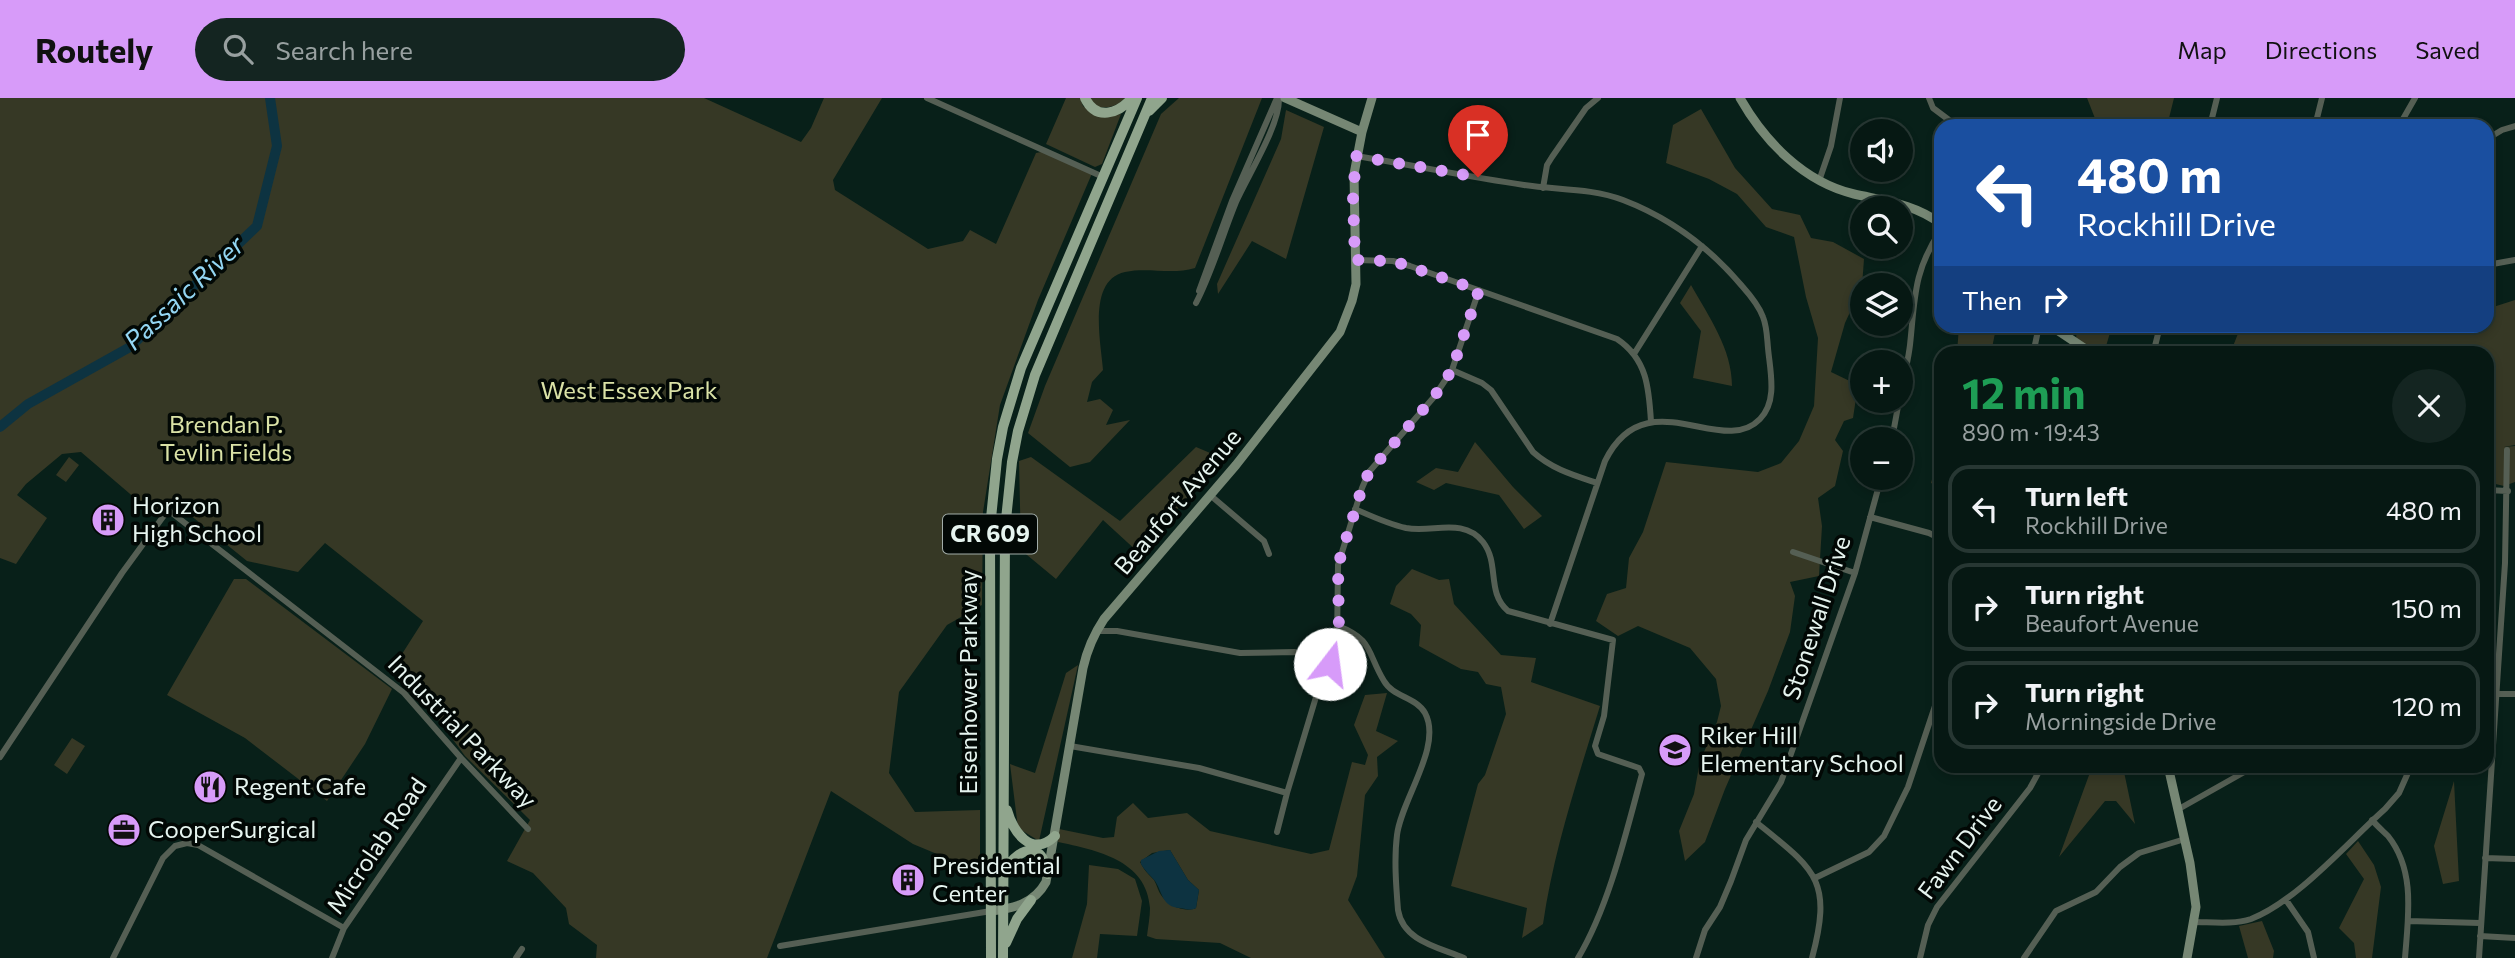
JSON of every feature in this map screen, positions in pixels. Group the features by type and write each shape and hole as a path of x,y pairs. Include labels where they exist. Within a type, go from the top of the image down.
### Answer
{"main road":[{"path":"1085,98 1097,112 1107,112 1117,110 1135,98"},
{"name":"Eisenhower Parkway","path":"991,958 990,541 997,459 1003,427 1021,368 1135,98"},
{"name":"Eisenhower Parkway","path":"1003,954 1006,528 1012,462 1035,375 1152,98"},
{"path":"1143,120 1162,98"},
{"path":"1004,802 1010,822 1022,838 1046,844 1055,836"},
{"path":"1004,872 1009,862 1019,854 1029,852 1038,853 1048,874"},
{"path":"1003,954 1017,919 1031,900"}],"street":[{"path":"927,98 1101,176"},
{"path":"1278,98 1277,116 1236,203 1196,303 1201,282 1232,201 1278,98"},
{"path":"1285,98 1362,132"},
{"name":"Beaufort Avenue","path":"1031,900 1042,888 1048,874 1085,661 1097,631 1104,619 1210,495 1340,332 1353,301 1356,284 1353,197 1356,156 1373,98"},
{"path":"1543,188 1547,165 1586,108 1598,98"},
{"path":"1740,98 1765,135 1800,169 1819,181 1851,193 1919,209 1934,219"},
{"path":"1819,181 1840,98"},
{"path":"1929,98 1933,108 1948,119"},
{"path":"2212,119 2217,98"},
{"path":"2317,119 2322,98"},
{"path":"2403,119 2414,98"},
{"path":"2494,135 2515,126"},
{"path":"1356,156 1543,188 1591,192 1623,200 1668,221 1702,246 1728,269 1763,315 1767,332 1771,391 1764,415 1755,424 1736,432 1665,421 1651,422 1629,432 1610,451 1550,624"},
{"path":"1909,350 1911,313 1918,279 1934,240"},
{"path":"1634,354 1702,246"},
{"path":"1355,260 1393,261 1611,336 1623,343 1644,369 1648,383 1651,422"},
{"path":"2494,264 2515,260"},
{"path":"1277,832 1287,793 1337,644 1338,565 1355,509 1369,472 1427,406 1452,370 1479,290"},
{"path":"2062,333 2081,346"},
{"path":"1452,370 1492,390 1532,452 1540,459 1564,473 1597,483"},
{"path":"2494,709 2508,491 2507,450"},
{"name":"Stonewall Drive","path":"1696,958 1705,930 1720,907 1746,840 1781,782 1854,573 1878,490"},
{"path":"2494,490 2508,491"},
{"path":"1210,495 1264,541 1269,554"},
{"path":"1355,509 1408,528 1451,526 1473,533 1483,542 1489,553 1494,591 1499,602 1514,614 1612,640 1604,716 1595,746 1598,754 1639,768 1642,774 1594,930 1578,958"},
{"name":"Industrial Parkway","path":"0,757 129,562 168,510 404,692 528,829"},
{"path":"1870,517 1934,536"},
{"path":"2505,550 2515,550"},
{"path":"1793,552 1854,573"},
{"path":"1338,626 1360,636 1384,681 1397,694 1418,705 1427,720 1428,745 1397,834 1398,910 1403,926 1414,937 1464,958"},
{"path":"1097,631 1117,631 1241,653 1295,652 1330,664"},
{"path":"2495,694 2515,694"},
{"path":"1815,878 1869,852 1884,836 1908,787 1934,709"},
{"path":"1070,746 1199,768 1287,793"},
{"name":"Microlab Road","path":"332,958 344,928 461,758"},
{"name":"Fawn Drive","path":"1920,958 1928,925 1937,907 2030,789 2038,773"},
{"path":"2169,773 2185,839 2196,907 2187,958"},
{"path":"2177,810 2243,773"},
{"path":"2192,922 2222,923 2251,919 2286,900 2399,793 2408,773"},
{"path":"2479,958 2490,773"},
{"path":"2372,820 2388,836 2408,881 2405,958"},
{"path":"1756,822 1790,849 1815,878 1822,912 1812,958"},
{"path":"2024,958 2056,911 2096,892 2120,867 2139,853 2185,839"},
{"path":"113,958 163,858 170,849 181,844 198,845 344,928"},
{"path":"2484,858 2515,859"},
{"path":"780,946 1003,909 1031,900"},
{"path":"2286,900 2308,932 2314,958"},
{"path":"2408,921 2480,923"},
{"path":"2480,936 2515,938"},
{"path":"516,958 522,949"}],"green space":[{"name":"West Essex Park","path":"0,98 704,98 801,142 811,128 824,98 882,98 833,180 835,190 928,249 963,241 970,230 996,244 1036,153 1046,151 1093,171 1038,300 1000,405 983,512 982,605 947,625 899,692 889,773 915,812 980,810 980,872 913,844 831,791 767,958 596,958 597,945 569,924 566,908 533,873 507,861 530,820 465,756 423,699 419,685 395,665 423,621 325,543 298,572 247,561 179,506 150,511 81,452 62,454 17,495 47,518 16,564 0,558"},
{"path":"1066,98 1080,98 1083,106 1099,117 1121,114 1102,164 1095,167 1046,144"},
{"path":"1089,98 1125,98 1115,105 1103,107 1095,106"},
{"path":"1179,98 1262,98 1195,268 1125,272 1113,277 1105,287 1099,314 1103,370 1092,382 1087,402 1100,399 1113,410 1106,425 1130,420 1090,462 1070,467 1028,433 1045,386 1161,114"},
{"path":"2087,98 2174,98 2169,119 2095,119"},
{"path":"1701,109 1735,168 1772,209 1800,215 1811,238 1833,242 1850,251 1850,259 1864,259 1863,273 1850,273 1850,312 1831,372 1850,381 1850,413 1854,413 1853,418 1844,421 1835,440 1843,451 1835,486 1818,498 1822,526 1819,576 1790,582 1795,596 1790,632 1768,691 1705,842 1685,861 1679,831 1694,794 1700,761 1721,706 1716,679 1690,648 1638,626 1618,636 1596,621 1607,594 1626,588 1629,558 1643,532 1666,462 1758,472 1781,463 1799,441 1814,406 1818,338 1806,297 1794,237 1766,227 1737,194 1709,179 1666,163 1673,125"},
{"path":"1286,110 1324,127 1286,259 1252,241 1218,294 1217,284 1281,139"},
{"path":"1691,285 1724,346 1732,386 1693,378 1701,331 1680,303"},
{"path":"2515,300 2515,445 2504,447 2515,446 2515,482 2504,486 2494,484 2494,346 2233,346 2238,333 2494,333 2494,307"},
{"path":"1958,333 1995,333 1992,346 1958,346"},
{"path":"2076,333 2110,333 2106,346 2076,346"},
{"path":"1475,442 1542,516 1524,529 1499,495 1446,483 1434,490 1416,482 1436,468 1458,472"},
{"path":"1196,447 1222,458 1139,553 1103,520 1056,579 1021,550 1019,461 1031,457 1120,521"},
{"path":"69,457 79,465 66,482 56,475"},
{"path":"1412,569 1439,580 1449,579 1454,604 1501,655 1536,658 1531,682 1600,706 1560,841 1543,924 1522,938 1527,908 1451,886 1478,784 1485,775 1506,714 1501,687 1486,684 1478,672 1461,669 1419,646 1421,625 1411,614 1390,604 1396,586"},
{"path":"234,579 246,579 392,689 365,744 327,801 245,738 167,695"},
{"path":"1078,665 1039,841 1018,828 1010,764 1035,773 1066,673"},
{"path":"1387,693 1376,731 1398,741 1377,757 1378,776 1365,795 1357,876 1348,900 1385,958 1251,958 1220,943 1156,939 1147,936 1150,908 1147,892 1130,868 1103,854 1058,842 1059,829 1103,838 1114,837 1117,817 1133,803 1148,818 1187,813 1210,831 1311,854 1329,850 1352,762 1365,765 1368,755 1354,725 1365,695","holes":["1170,850 1188,880 1199,890 1196,908 1177,908 1164,899 1140,862 1152,853"]},
{"path":"72,738 85,746 67,774 54,765"},
{"path":"2090,773 2124,773 2135,824 2116,801 2105,801 2059,857"},
{"path":"2454,781 2459,881 2443,884 2434,846"},
{"path":"2358,841 2374,865 2381,887 2372,958 2356,958 2354,943 2339,928 2364,879 2346,854"},
{"path":"1089,865 1118,869 1135,879 1142,901 1137,936 1100,934 1097,958 1072,958 1087,904"},
{"path":"2262,921 2274,951 2273,958 2248,958 2239,926"}],"water":[{"path":"1170,850 1188,880 1199,890 1196,908 1188,910 1166,902 1155,881 1141,864 1141,860 1159,851"}],"waterway":[{"name":"Passaic River","path":"0,427 28,404 130,347 257,226 277,146 270,98"}],"place":[{"name":"Horizon High School","path":"108,520"},
{"name":"Riker Hill Elementary School","path":"1675,750"},
{"name":"Regent Cafe","path":"210,787"},
{"name":"CooperSurgical","path":"124,830"},
{"name":"Presidential Center","path":"908,880"}],"route":[{"path":"1330,664 1339,634 1338,565 1362,488 1369,472 1413,423 1452,370 1479,290 1393,261 1355,260 1353,197 1356,156 1478,177"}],"park label":[{"name":"Brendan P. Tevlin Fields","path":"226,439"}]}
